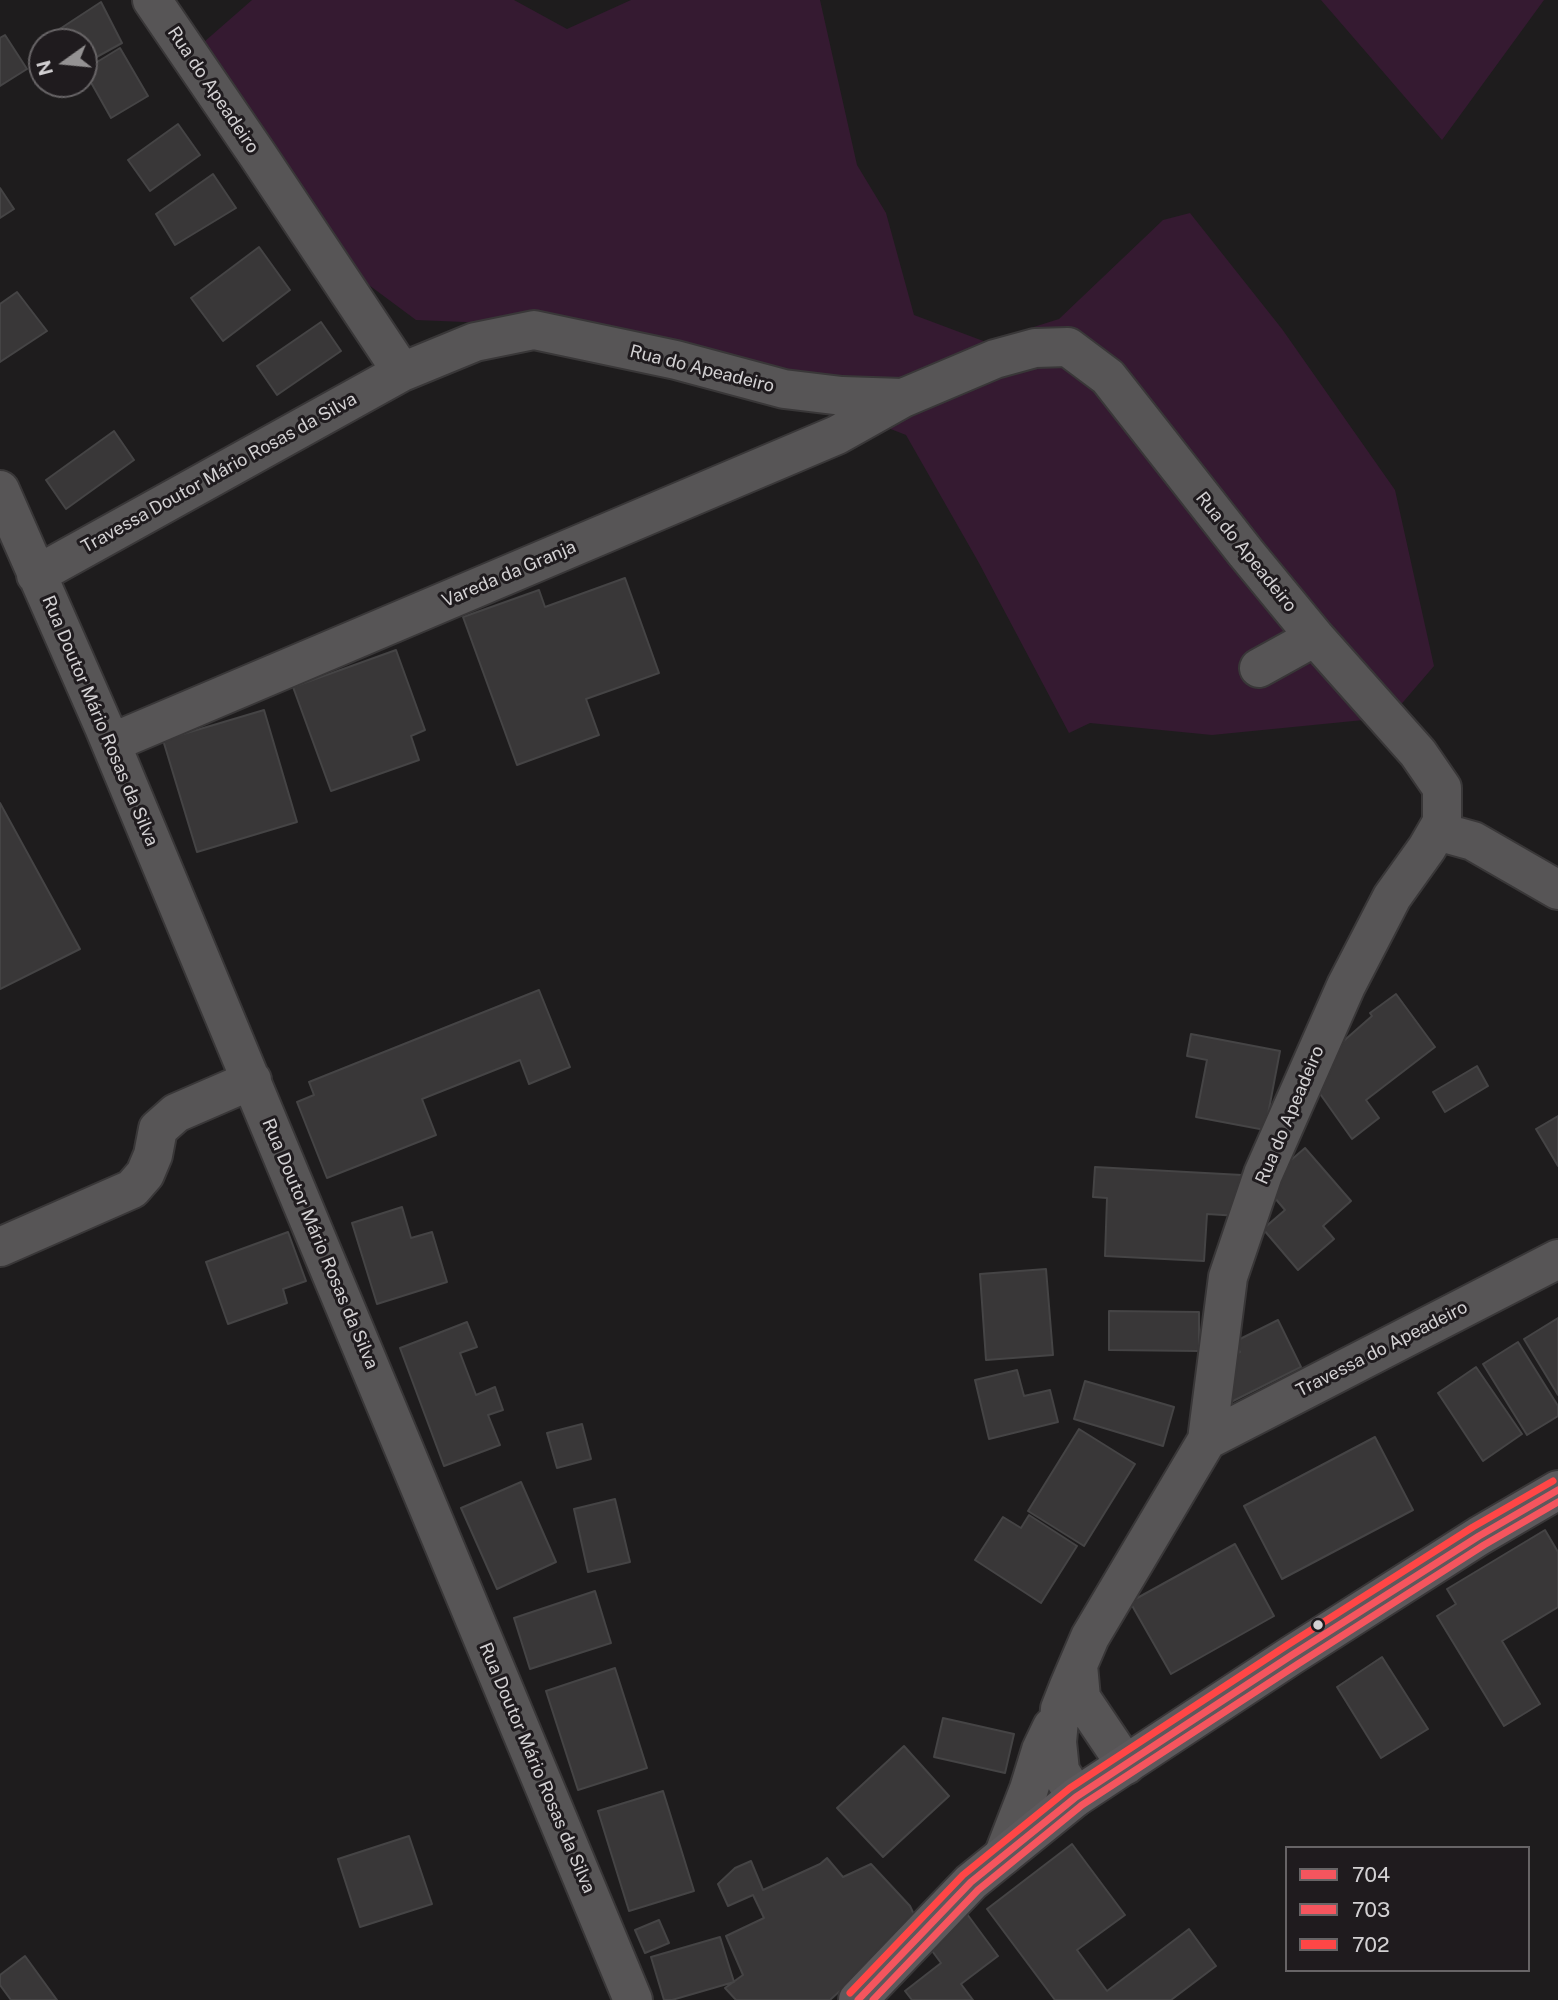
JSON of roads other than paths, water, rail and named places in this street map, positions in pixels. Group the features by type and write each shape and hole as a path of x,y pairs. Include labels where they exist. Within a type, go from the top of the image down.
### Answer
{"street":[{"name":"Rua do Apeadeiro","path":"152,0 402,372 475,342 534,330 676,360 784,389 842,396 902,398 995,359 1035,348 1068,347 1108,377 1246,554 1418,753 1443,788 1442,821 1392,897 1346,986 1263,1174 1227,1277 1207,1440 1090,1637 1060,1709 1057,1742 1060,1772 1076,1797"},
{"name":"Travessa Doutor Mário Rosas da Silva","path":"36,575 402,372"},
{"name":"Vareda da Granja","path":"111,743 837,435 902,398"},
{"name":"Rua Doutor Mário Rosas da Silva","path":"0,491 111,743 633,2000"},
{"path":"1259,668 1315,637"},
{"path":"1437,831 1473,841 1558,890"},
{"path":"0,1247 132,1189 145,1174 153,1155 158,1129 176,1113 251,1080"},
{"name":"Travessa do Apeadeiro","path":"1207,1440 1558,1259"},
{"path":"858,2000 971,1882 1076,1797 1421,1573 1558,1490"},
{"path":"1077,1665 1081,1698 1126,1765"},
{"path":"1003,1856 1041,1750 1060,1709"}]}
